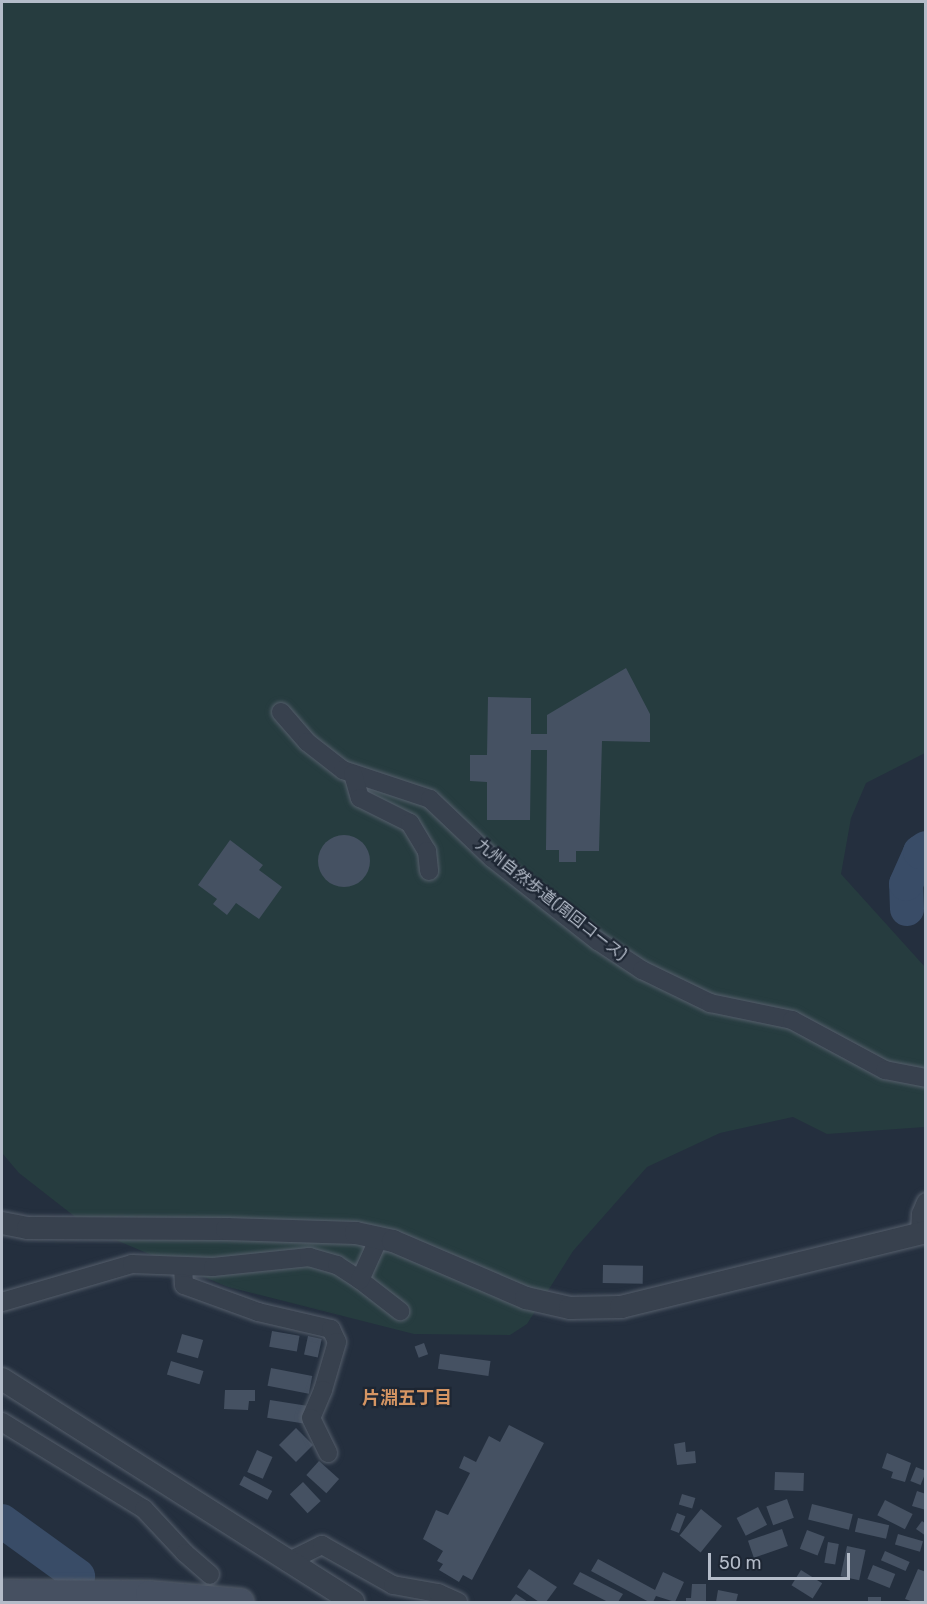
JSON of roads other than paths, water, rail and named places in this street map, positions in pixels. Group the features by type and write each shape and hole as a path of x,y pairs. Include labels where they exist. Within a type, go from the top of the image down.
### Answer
{"main road":[{"path":"2,1593 149,1594 241,1602"}],"street":[{"name":"九州自然歩道(周回コース)","path":"281,712 307,742 353,774 430,799 492,858 598,941 642,970 710,1003 792,1020 885,1070 926,1078"},
{"path":"353,774 360,798 410,823 427,851 429,871"},
{"path":"2,1223 28,1228 227,1229 356,1233 393,1241 526,1298 570,1308 621,1307 923,1232 921,1214 926,1202"},
{"path":"360,1280 379,1238"},
{"path":"2,1302 132,1264 213,1267 309,1257 337,1265 400,1311"},
{"path":"183,1266 184,1285 258,1312 331,1329 337,1342 323,1390 311,1418 328,1453"},
{"path":"2,1379 353,1602"},
{"path":"2,1422 144,1509 185,1553 210,1575"},
{"path":"287,1562 322,1545 393,1585 438,1593 458,1602"}],"waterway":[{"path":"907,909 906,884 920,852 926,848"},
{"path":"2,1521 78,1576"}],"district":[{"name":"片淵五丁目","path":"407,1398"}]}
